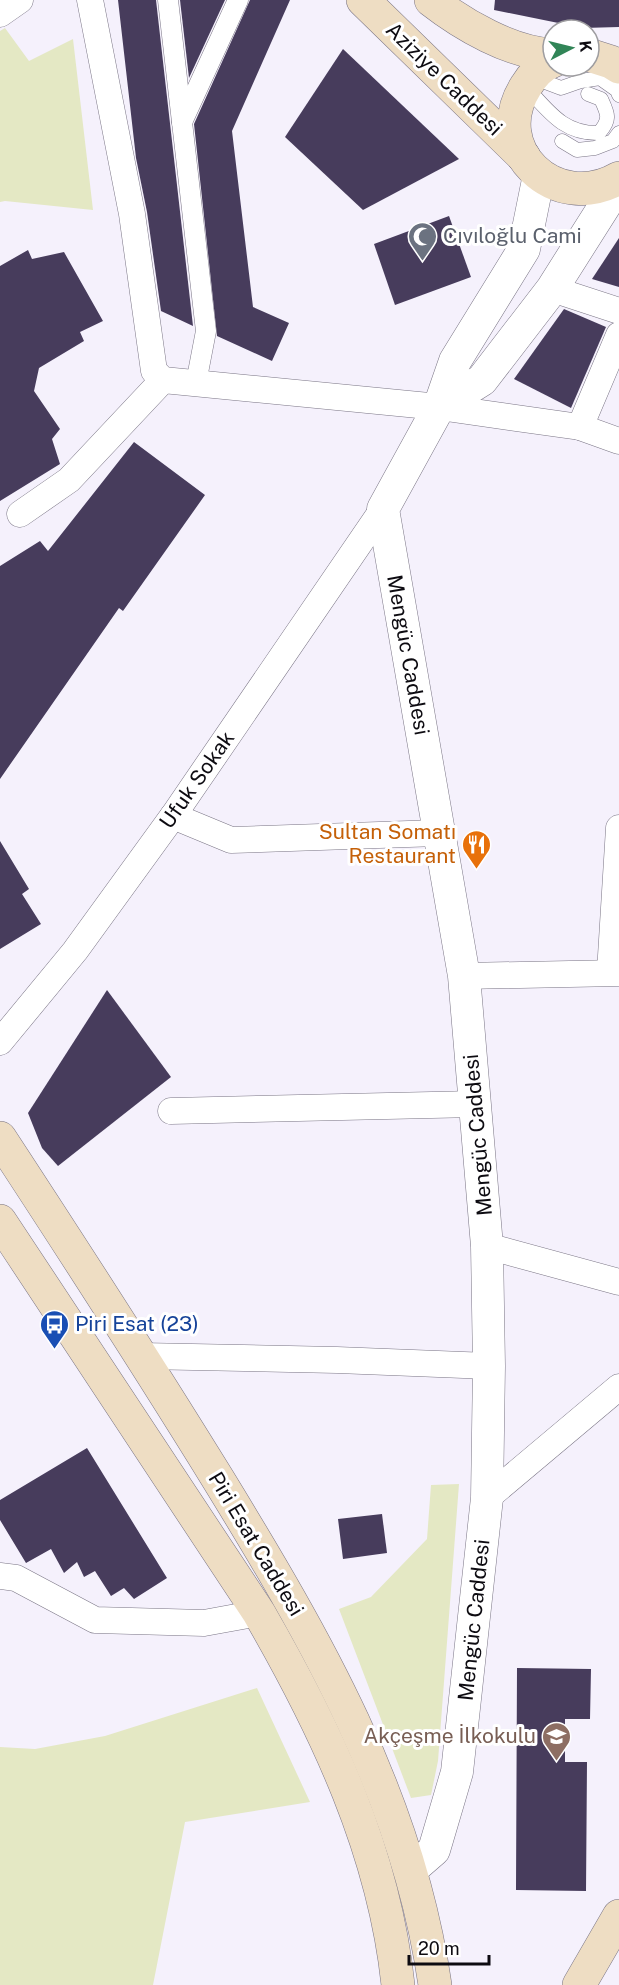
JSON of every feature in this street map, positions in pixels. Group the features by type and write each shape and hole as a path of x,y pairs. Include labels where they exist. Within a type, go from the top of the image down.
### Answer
{"main road":[{"name":"Aziziye Caddesi","path":"363,0 532,166"},
{"path":"431,0 447,13 519,50 541,70 520,94 514,116 516,137 532,166 560,186 582,190 605,186 619,178"},
{"name":"Piri Esat Caddesi","path":"0,1138 142,1356 272,1567 336,1683 390,1807 411,1870 423,1918 435,1985"},
{"name":"Piri Esat Caddesi","path":"0,1221 259,1613 309,1707 337,1763 371,1852 395,1953 398,1985"},
{"path":"579,1985 619,1916"}],"street":[{"path":"0,14 20,0"},
{"path":"90,0 132,214 154,371 163,380 439,407 580,427 619,441"},
{"path":"168,0 206,331 196,383"},
{"path":"182,122 238,0"},
{"path":"383,509 439,407 455,361 524,249 532,166"},
{"path":"439,407 482,380 552,289 619,183"},
{"path":"552,289 619,311"},
{"path":"580,427 619,335"},
{"path":"20,514 69,480 163,380"},
{"name":"Ufuk Sokak","path":"0,1042 75,951 173,816 383,509"},
{"name":"Mengüc Caddesi","path":"383,509 464,976 487,1246 489,1366 487,1498 457,1772 434,1850 411,1870"},
{"path":"173,816 231,840 438,833"},
{"path":"464,976 615,972 619,828"},
{"path":"171,1111 476,1104"},
{"path":"487,1246 619,1282"},
{"path":"142,1356 489,1366"},
{"path":"487,1498 619,1387"},
{"path":"0,1576 16,1578 95,1620 204,1623 259,1613"}],"lane":[{"path":"544,78 558,121 583,133 599,132 607,124 608,113 601,99 588,94"},
{"path":"550,78 561,88 581,81 600,78 619,94"},
{"path":"562,141 577,150 595,148 613,141 619,133"}],"green space":[{"path":"5,28 29,61 73,39 93,210 0,202 0,31"},
{"path":"459,1484 438,1761 431,1795 411,1798 339,1609 371,1597 427,1539 431,1485"},
{"path":"257,1688 310,1802 185,1822 153,1985 0,1985 0,1747 35,1749 105,1736"}],"building":[{"path":"118,0 156,0 193,326 161,311 147,212 136,158"},
{"path":"180,0 225,0 189,78"},
{"path":"250,0 290,0 232,131 253,307 289,323 272,361 217,336 194,124"},
{"path":"495,0 619,0 619,27 601,28 601,18 541,20 494,10"},
{"path":"343,49 459,159 363,210 285,137"},
{"name":"Cıvıloğlu Cami","path":"449,216 471,277 395,305 374,244"},
{"path":"619,238 619,287 592,279"},
{"path":"28,250 32,259 64,252 103,321 80,332 84,341 39,368 34,391 60,429 52,439 60,464 0,501 0,266"},
{"path":"564,309 606,327 571,408 514,379"},
{"path":"134,442 205,495 123,611 119,608 0,779 0,566 40,541 48,551"},
{"path":"0,841 29,889 22,894 41,924 0,949"},
{"path":"107,990 171,1077 58,1166 42,1148 28,1113"},
{"path":"87,1448 167,1578 134,1599 124,1588 111,1596 95,1571 84,1577 77,1562 64,1573 51,1549 26,1563 0,1520 0,1500"},
{"path":"382,1514 387,1553 343,1559 338,1519"},
{"path":"517,1668 591,1669 590,1719 565,1719 565,1762 587,1762 586,1891 516,1890"}],"place":[{"name":"Cıvıloğlu Cami","path":"422,262"},
{"name":"Sultan Somatı Restaurant","path":"477,870"},
{"name":"Piri Esat (23)","path":"54,1350"},
{"name":"Akçeşme İlkokulu","path":"557,1762"}]}
